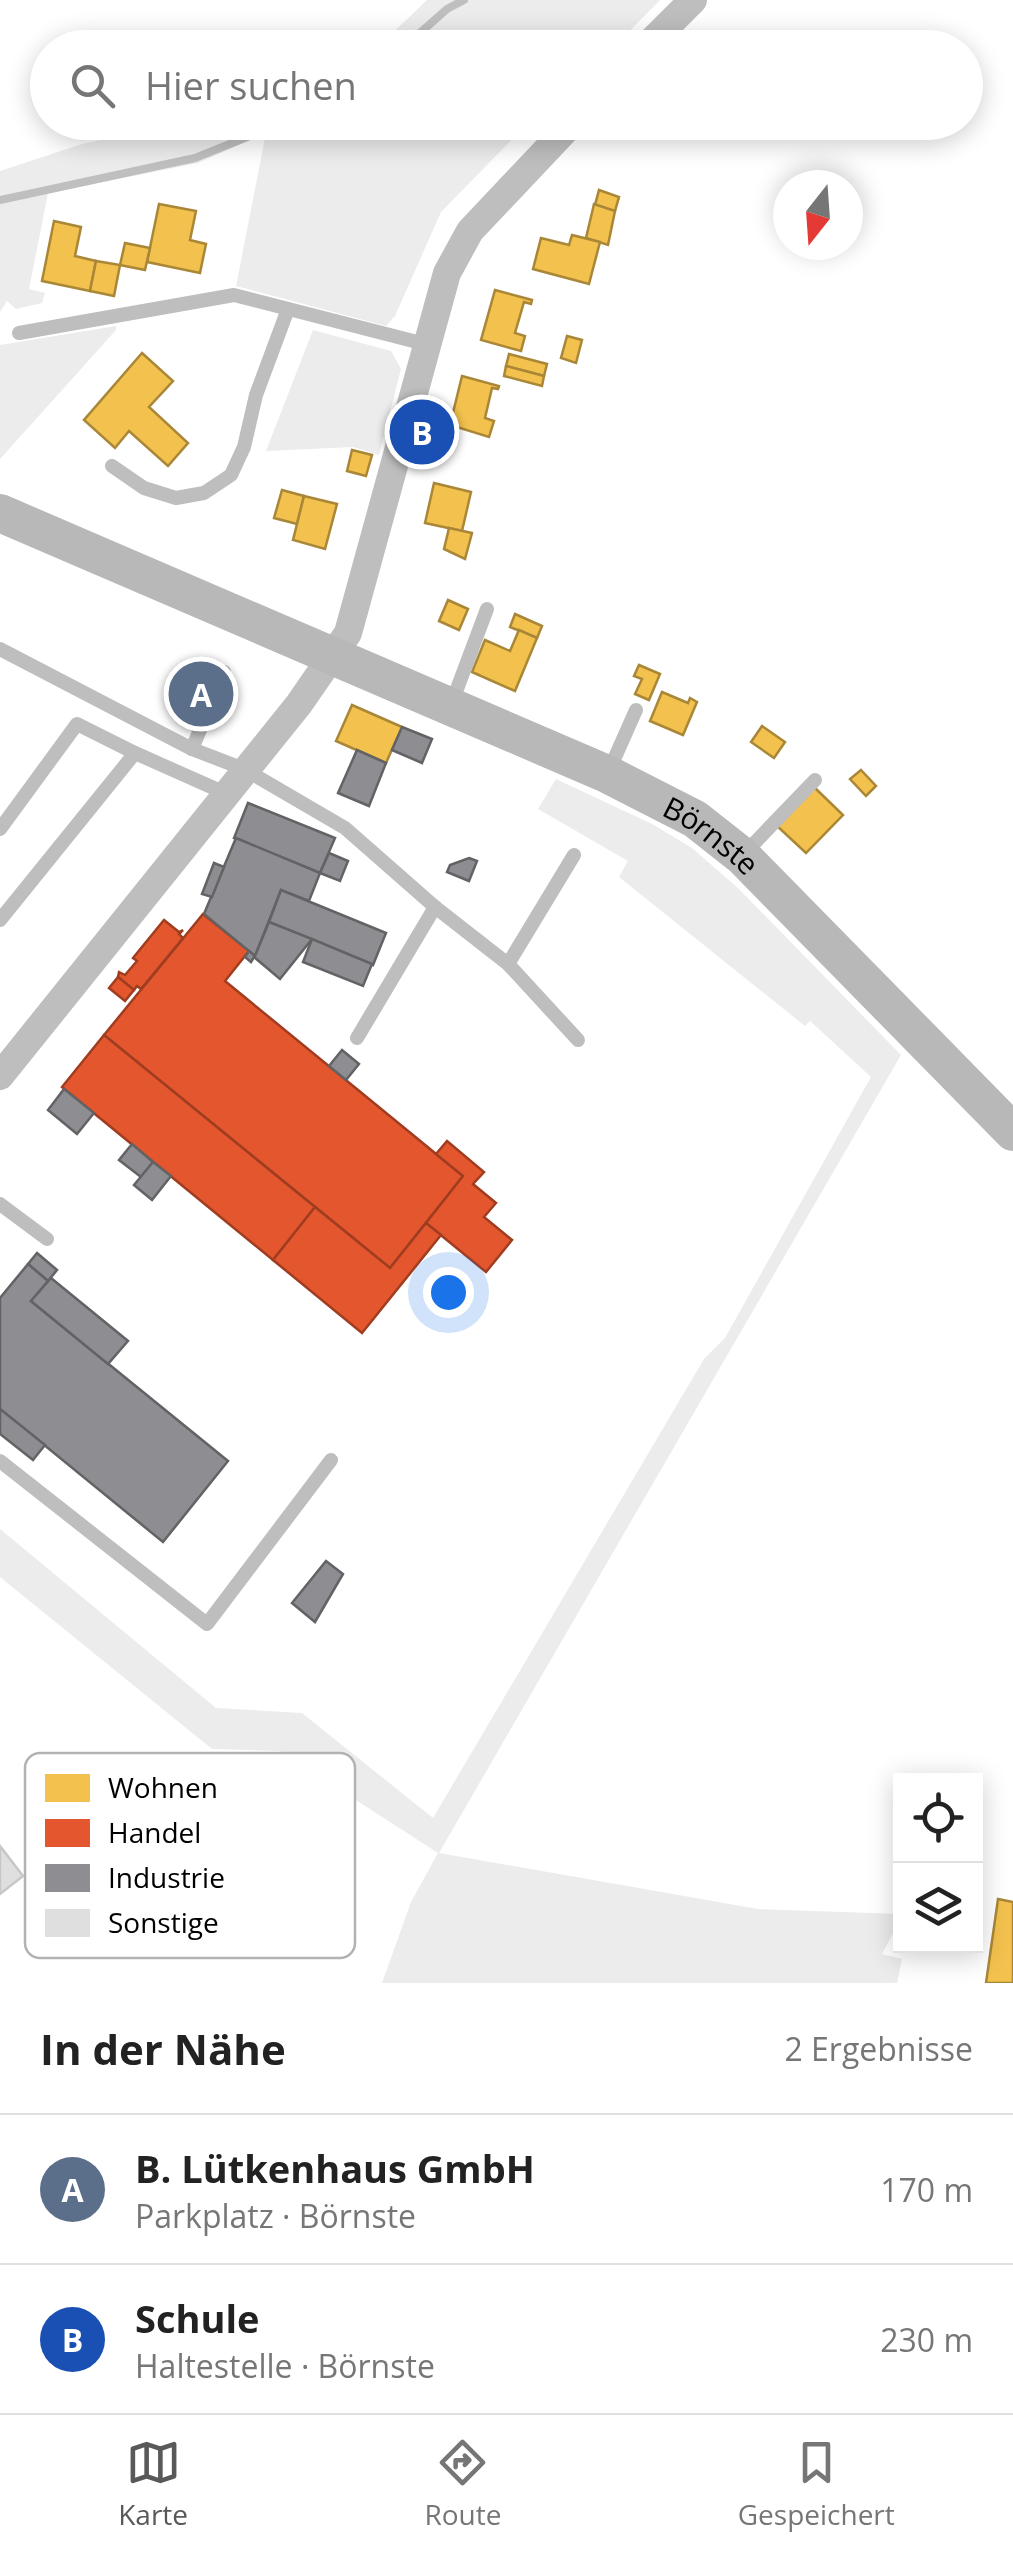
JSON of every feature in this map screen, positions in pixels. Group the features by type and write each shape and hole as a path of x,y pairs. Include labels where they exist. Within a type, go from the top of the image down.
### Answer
{"street":[{"path":"663,30 693,0"},
{"path":"0,1076 299,704 348,633 447,272 470,231 556,140"},
{"name":"Börnste","path":"0,513 607,774 694,819 742,856 1013,1132"}],"lane":[{"path":"19,332 234,295 425,344"},
{"path":"112,466 144,488 176,498 204,493 232,475 288,309"},
{"path":"450,706 487,609"},
{"path":"0,649 192,749 244,769 344,828 508,964 578,1040"},
{"path":"192,749 224,672"},
{"path":"607,774 636,710"},
{"path":"0,829 78,724 225,794"},
{"path":"0,920 134,752"},
{"path":"742,856 815,780"},
{"path":"508,964 574,855"},
{"path":"357,1038 436,907"},
{"path":"0,1204 47,1239"},
{"path":"0,1461 207,1624 331,1460"}],"shaded area":[{"path":"427,0 660,0 631,30 396,30"},
{"path":"101,140 250,140 198,163 48,193 29,289 45,293 42,303 16,309 7,301 0,312 0,171"},
{"path":"265,140 511,140 441,212 395,316 386,326 236,286"},
{"path":"116,326 116,330 0,459 0,345"},
{"path":"313,330 391,351 401,369 379,455 353,447 266,451"},
{"path":"556,779 654,825 692,848 738,888 901,1055 439,1853 758,1909 893,1914 893,1933 882,1954 902,1959 897,1983 382,1983 411,1902 438,1853 355,1799 355,1755 433,1818 704,1359 725,1338 871,1077 810,1021 805,1026 619,877 628,861 538,809"},
{"path":"0,1529 216,1708 302,1713 352,1753 212,1749 0,1577"}],"building: Wohnen":[{"path":"599,190 619,197 615,211 595,205"},
{"path":"159,204 196,211 190,240 206,244 200,273 147,262"},
{"path":"594,204 615,211 608,245 586,238"},
{"path":"54,221 81,227 75,256 96,261 90,291 42,281"},
{"path":"572,235 600,242 589,284 533,269 541,238 569,245"},
{"path":"125,243 150,248 145,270 120,265"},
{"path":"96,261 120,265 114,296 90,291"},
{"path":"495,290 532,300 531,304 524,302 515,333 525,336 521,351 481,340"},
{"path":"567,336 582,340 576,363 561,358"},
{"path":"142,353 173,381 149,407 188,443 168,466 129,431 115,448 84,420"},
{"path":"509,354 547,364 544,376 506,366"},
{"path":"506,366 544,376 542,386 504,376"},
{"path":"462,376 499,386 492,388 485,418 494,421 489,437 450,425"},
{"path":"352,450 372,455 366,476 347,471"},
{"path":"434,483 471,492 462,531 425,523"},
{"path":"282,490 304,496 297,524 274,518"},
{"path":"304,496 337,504 325,549 293,540"},
{"path":"449,528 472,533 465,559 444,549"},
{"path":"448,600 468,609 459,630 439,621"},
{"path":"515,614 542,626 537,638 510,627"},
{"path":"519,630 537,638 515,691 472,672 485,640 510,651"},
{"path":"639,665 660,674 649,700 635,694 642,679 634,676"},
{"path":"662,692 688,703 690,698 697,702 683,735 650,721"},
{"path":"352,705 402,727 386,763 336,741"},
{"path":"762,726 785,742 774,758 751,742"},
{"path":"861,770 876,786 866,796 850,779"},
{"path":"814,787 843,815 806,853 777,826"},
{"path":"998,1899 1013,1902 1013,1983 986,1983"}],"building: Handel":[{"path":"203,914 249,951 225,981 463,1176 390,1268 104,1035"},
{"path":"164,920 179,932 183,930 179,934 183,938 141,989 137,986 134,990 118,977 119,972 125,975 137,961 133,958"},
{"path":"118,977 134,990 125,1001 109,988"},
{"path":"104,1035 315,1207 273,1260 62,1087"},
{"path":"447,1141 484,1172 473,1184 496,1203 484,1217 512,1240 486,1272 426,1223 463,1176 436,1154"},
{"path":"315,1207 390,1268 426,1223 441,1235 362,1333 273,1260"}],"building: Industrie":[{"path":"402,727 432,739 422,763 392,750"},
{"path":"357,750 386,763 369,806 338,793"},
{"path":"248,803 335,838 320,873 234,838"},
{"path":"236,838 320,873 309,901 281,890 255,956 204,914"},
{"path":"329,853 348,861 340,881 320,873"},
{"path":"469,858 477,861 469,881 447,872 450,865"},
{"path":"214,863 224,867 212,897 202,894"},
{"path":"281,890 386,933 373,965 269,922"},
{"path":"269,922 312,939 280,979 254,957 251,962 245,957 249,951 255,956"},
{"path":"312,939 372,964 363,986 303,962"},
{"path":"342,1050 359,1064 346,1080 329,1066"},
{"path":"64,1089 94,1113 77,1134 48,1110"},
{"path":"132,1144 153,1162 141,1177 119,1160"},
{"path":"153,1162 171,1176 152,1200 134,1185"},
{"path":"37,1253 57,1270 48,1281 28,1264"},
{"path":"28,1264 48,1281 31,1301 228,1461 163,1542 0,1409 0,1298"},
{"path":"51,1278 128,1341 108,1364 31,1301"},
{"path":"0,1409 45,1445 33,1460 0,1434"},
{"path":"326,1561 343,1574 315,1622 292,1603"}],"building: Sonstige":[{"path":"0,1846 23,1876 0,1894"}],"waterway":[{"path":"423,30 464,0"},
{"path":"0,200 195,158 240,140"}],"place":[{"name":"Schule","path":"422,432"},
{"name":"B. Lütkenhaus GmbH","path":"201,694"}]}
